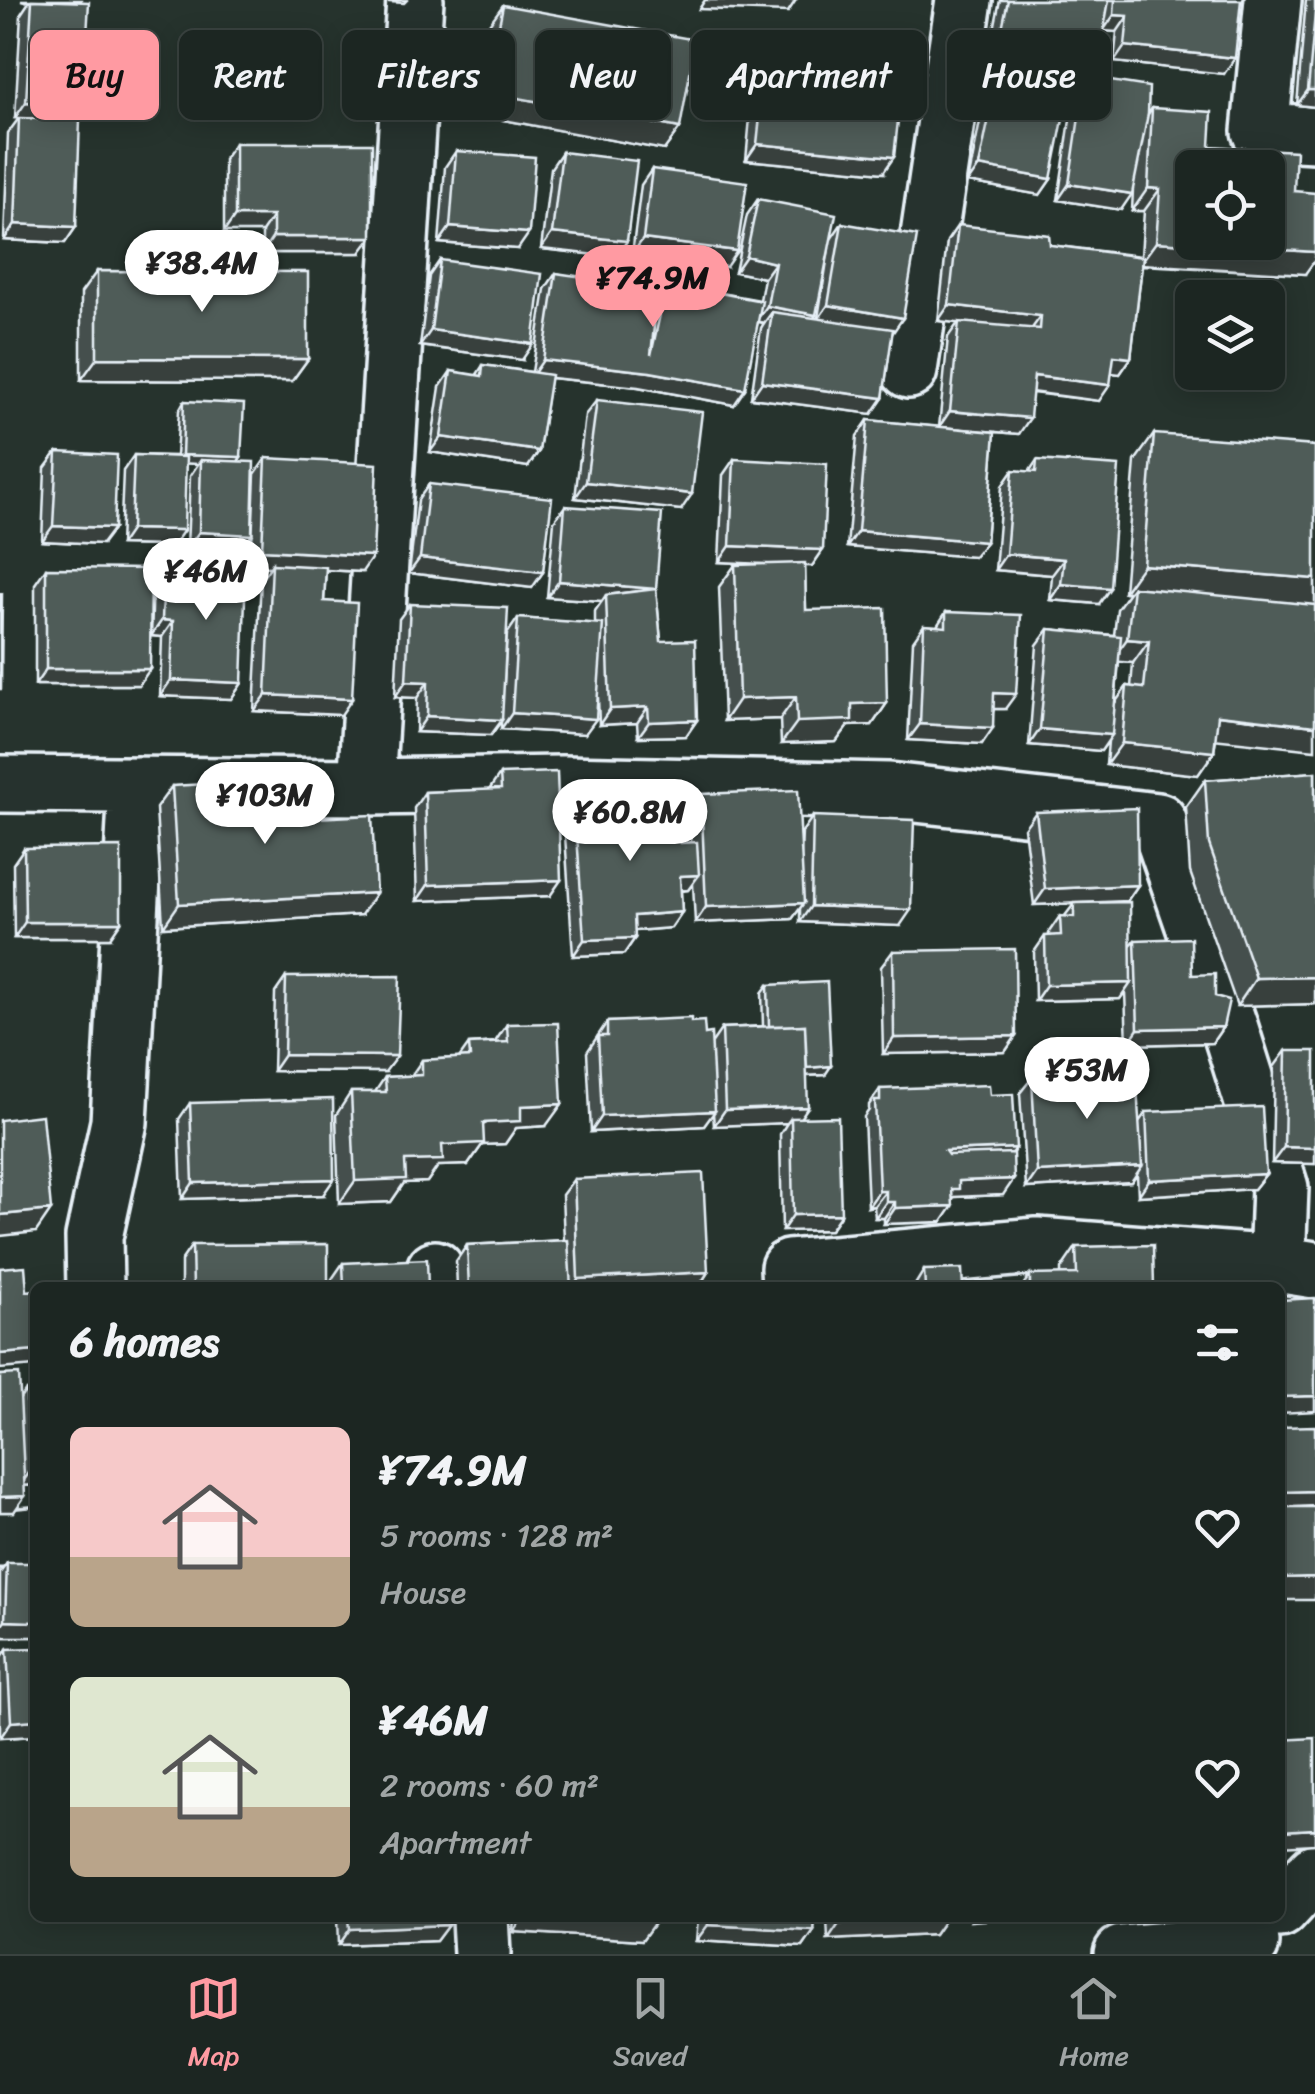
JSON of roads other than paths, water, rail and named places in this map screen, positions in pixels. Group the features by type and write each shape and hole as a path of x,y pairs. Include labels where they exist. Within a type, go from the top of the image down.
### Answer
{"street":[{"path":"366,788 415,0"},
{"path":"909,370 964,0"},
{"path":"1274,0 1260,130 1315,134"},
{"path":"0,784 366,788 562,784 888,791 1158,821 1280,1188 1296,1267 1037,1246 789,1268 790,1282"},
{"path":"94,1282 94,1237 119,1122 137,785"},
{"path":"0,1539 30,1536"},
{"path":"1285,1905 1315,1872"},
{"path":"480,1922 482,1954"},
{"path":"1122,1954 1261,1931"}]}
